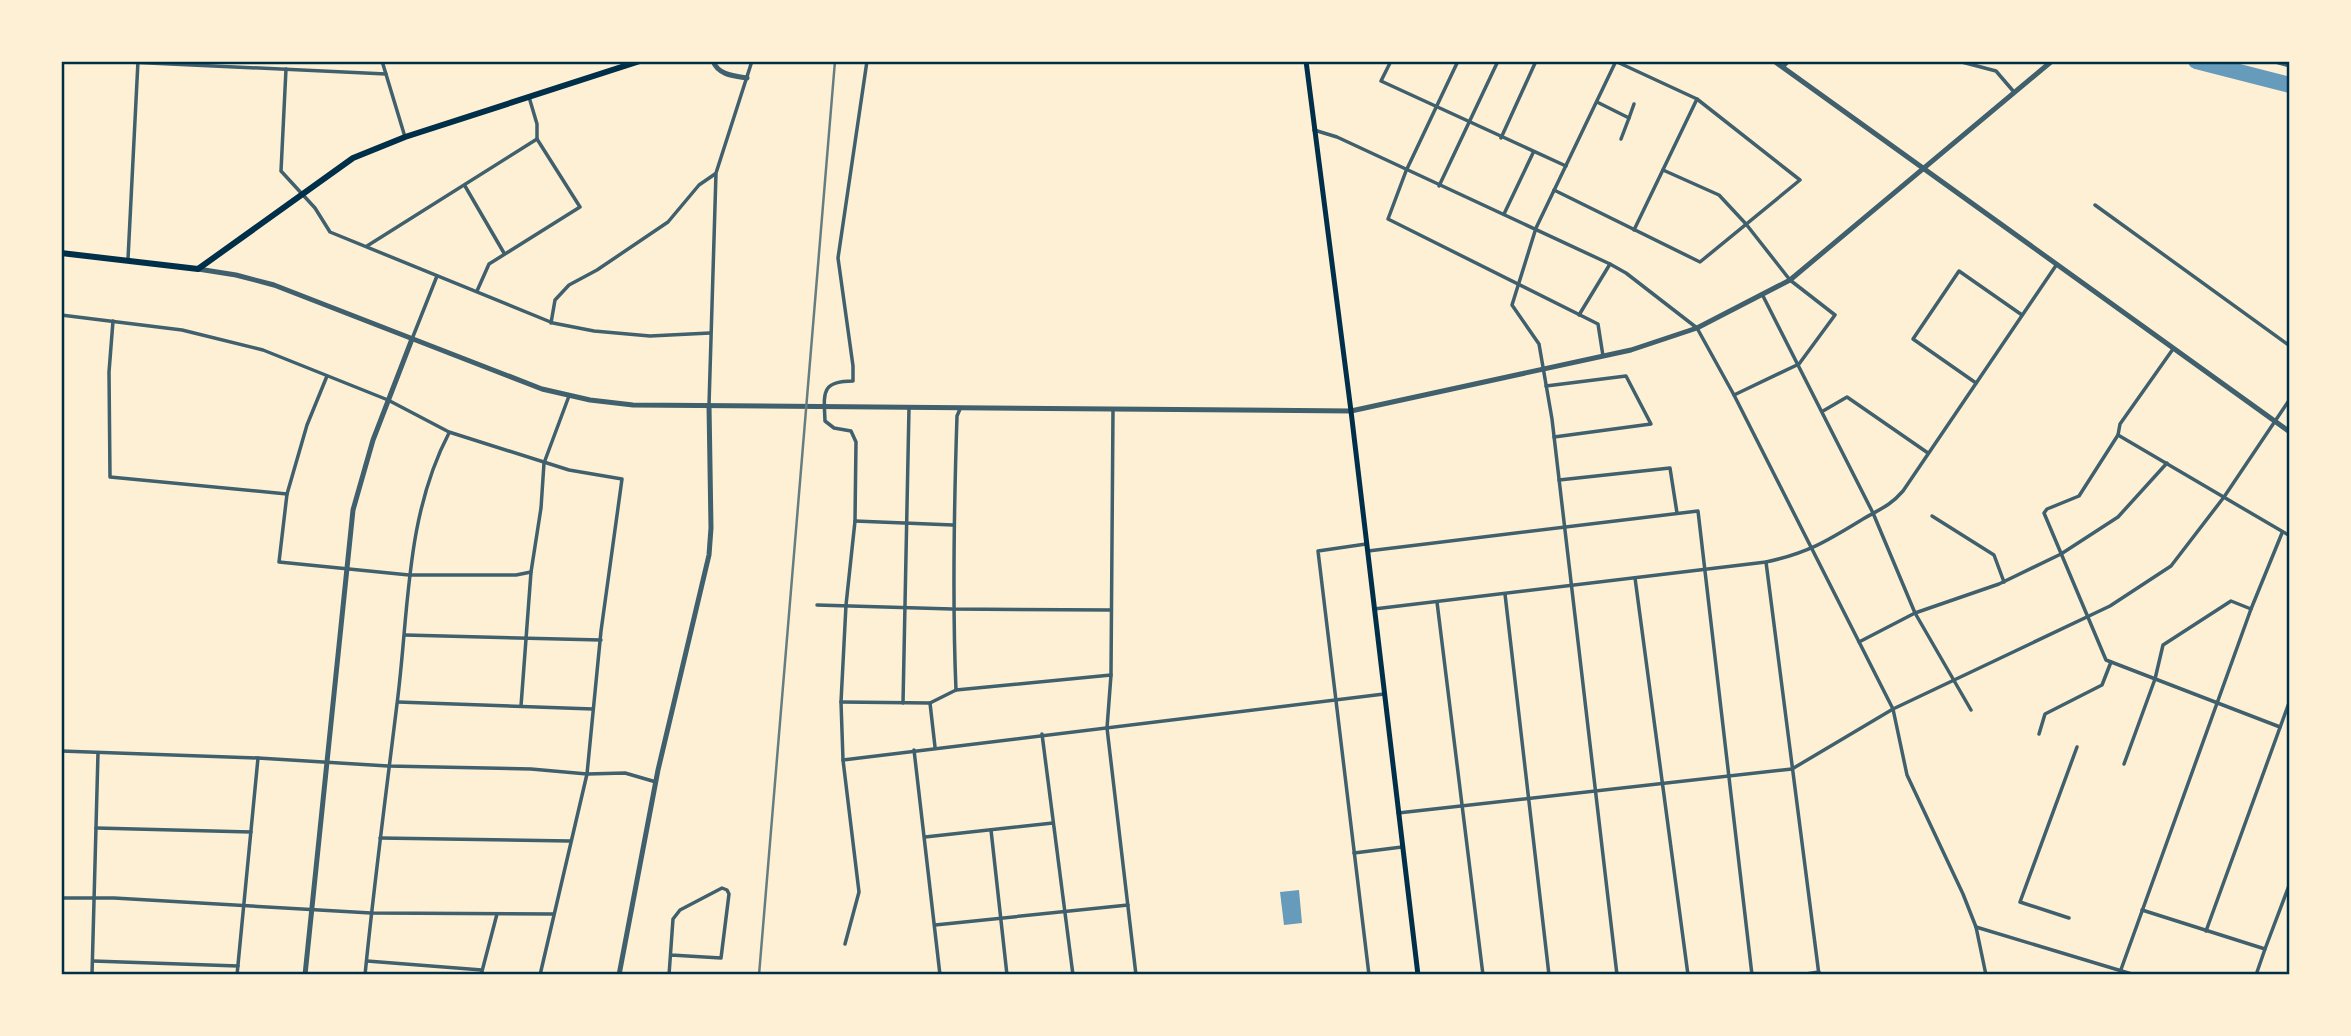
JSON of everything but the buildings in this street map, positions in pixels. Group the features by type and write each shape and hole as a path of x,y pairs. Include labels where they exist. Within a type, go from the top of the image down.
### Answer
{"main road":[{"path":"61,253 198,269 353,158 405,137 640,61"},
{"path":"1306,61 1418,975"}],"street":[{"path":"106,61 386,74"},
{"path":"382,61 405,137"},
{"path":"713,61 715,67 726,74 747,78"},
{"path":"619,975 656,782 709,555 710,333 716,173 752,61"},
{"path":"845,944 859,892 843,760 841,702 846,606 855,521 856,442 851,431 834,428 825,421 824,394 830,384 853,381 838,258 867,61"},
{"path":"1391,61 1381,81 1566,166"},
{"path":"1458,61 1406,170 1388,219 1598,324 1603,356"},
{"path":"1439,186 1498,61"},
{"path":"1501,138 1536,61"},
{"path":"1554,190 1700,262 1800,180 1697,99 1616,61 1597,102 1554,190 1536,228 1512,305 1539,344 1545,375 1617,975"},
{"path":"1774,61 2290,432"},
{"path":"1783,67 1788,61"},
{"path":"1958,61 1996,71 2014,92"},
{"path":"198,269 274,285 542,389 569,396 633,405 1351,411 1631,350 1697,328 1790,280 2052,61"},
{"path":"127,261 138,62"},
{"path":"2275,62 2290,66"},
{"path":"286,69 281,171 315,208 330,232 551,323 594,331 650,336 710,333"},
{"path":"477,291 489,264 580,207 537,139 537,124 529,97"},
{"path":"1634,230 1697,99"},
{"path":"1597,102 1629,118"},
{"path":"1621,139 1634,104"},
{"path":"1314,130 1337,136 1610,264 1626,273 1697,328 1734,395 1893,709 1907,775 1963,894 1976,927 1986,975"},
{"path":"366,247 537,139"},
{"path":"1504,214 1533,152"},
{"path":"1663,170 1719,195 1746,224 1790,280 1835,315 1799,364 1734,395"},
{"path":"551,323 555,300 569,285 597,270 668,222 699,185 716,173"},
{"path":"465,186 505,253"},
{"path":"2095,205 2290,346"},
{"path":"1579,315 1610,264"},
{"path":"1374,609 1766,562 1813,549 1873,513 1890,506 1903,491 2057,264"},
{"path":"1976,383 1913,339 1959,271 2022,315"},
{"path":"305,975 353,510 373,440 438,276"},
{"path":"1762,295 1873,513 1931,645 1971,710"},
{"path":"61,315 226,339 263,350 388,400 449,432 544,463 622,479 587,774 540,975"},
{"path":"113,321 109,372 110,477 287,494"},
{"path":"2173,349 2119,424 2118,435 2078,496 2043,513 2106,660 2280,727"},
{"path":"327,376 307,425 287,494 279,562 409,575 516,575 531,572"},
{"path":"1546,386 1626,376 1651,424 1554,437"},
{"path":"521,705 531,572 541,508 544,463 569,396"},
{"path":"1822,411 1847,397 1928,453"},
{"path":"1398,813 1792,769 1893,709 2110,606 2171,566 2224,497 2290,399"},
{"path":"903,702 909,408"},
{"path":"956,690 952,609 953,525 957,416 960,409"},
{"path":"1113,410 1111,675 1107,728 1136,975"},
{"path":"365,975 388,766 398,702 414,536 436,457 449,432"},
{"path":"2118,435 2290,536"},
{"path":"1859,642 1915,613 2004,582 2061,554 2118,517 2167,463"},
{"path":"1559,480 1670,468 1677,513"},
{"path":"1369,975 1318,551 1698,511 1752,975"},
{"path":"1932,516 1994,555 2004,582"},
{"path":"855,521 907,521 953,525"},
{"path":"2120,973 2251,609 2282,533"},
{"path":"1766,562 1819,974 1799,975"},
{"path":"1635,578 1660,782 1688,975"},
{"path":"1504,594 1549,975"},
{"path":"2124,764 2155,679 2163,645 2231,601 2251,609"},
{"path":"1437,602 1483,975"},
{"path":"817,605 1111,610"},
{"path":"405,635 601,640"},
{"path":"2039,734 2045,714 2102,685 2111,662"},
{"path":"841,702 930,703 956,690 1111,675"},
{"path":"843,760 1384,694"},
{"path":"2206,931 2290,700"},
{"path":"398,702 593,709"},
{"path":"930,703 935,747"},
{"path":"1042,734 1073,975"},
{"path":"2069,918 2020,902 2077,747"},
{"path":"914,750 940,975"},
{"path":"61,751 327,761 388,766 531,769 587,774 625,773 656,782"},
{"path":"92,975 98,753"},
{"path":"237,975 258,758"},
{"path":"925,837 1053,822"},
{"path":"96,828 251,832"},
{"path":"991,830 1007,975"},
{"path":"380,838 570,841"},
{"path":"1354,853 1402,848"},
{"path":"2256,975 2290,883"},
{"path":"669,975 673,919 680,909 722,888 727,890 729,894 721,958 671,955"},
{"path":"61,898 371,913 553,914"},
{"path":"935,925 1128,905"},
{"path":"2142,911 2265,949"},
{"path":"367,961 482,973 497,914"},
{"path":"1976,927 2120,973 2135,975"},
{"path":"92,961 238,966"}],"water":[{"path":"1299,890 1302,923 1284,925 1280,892"}],"waterway":[{"path":"2196,61 2290,85"}],"railway":[{"path":"759,975 835,61"}]}
